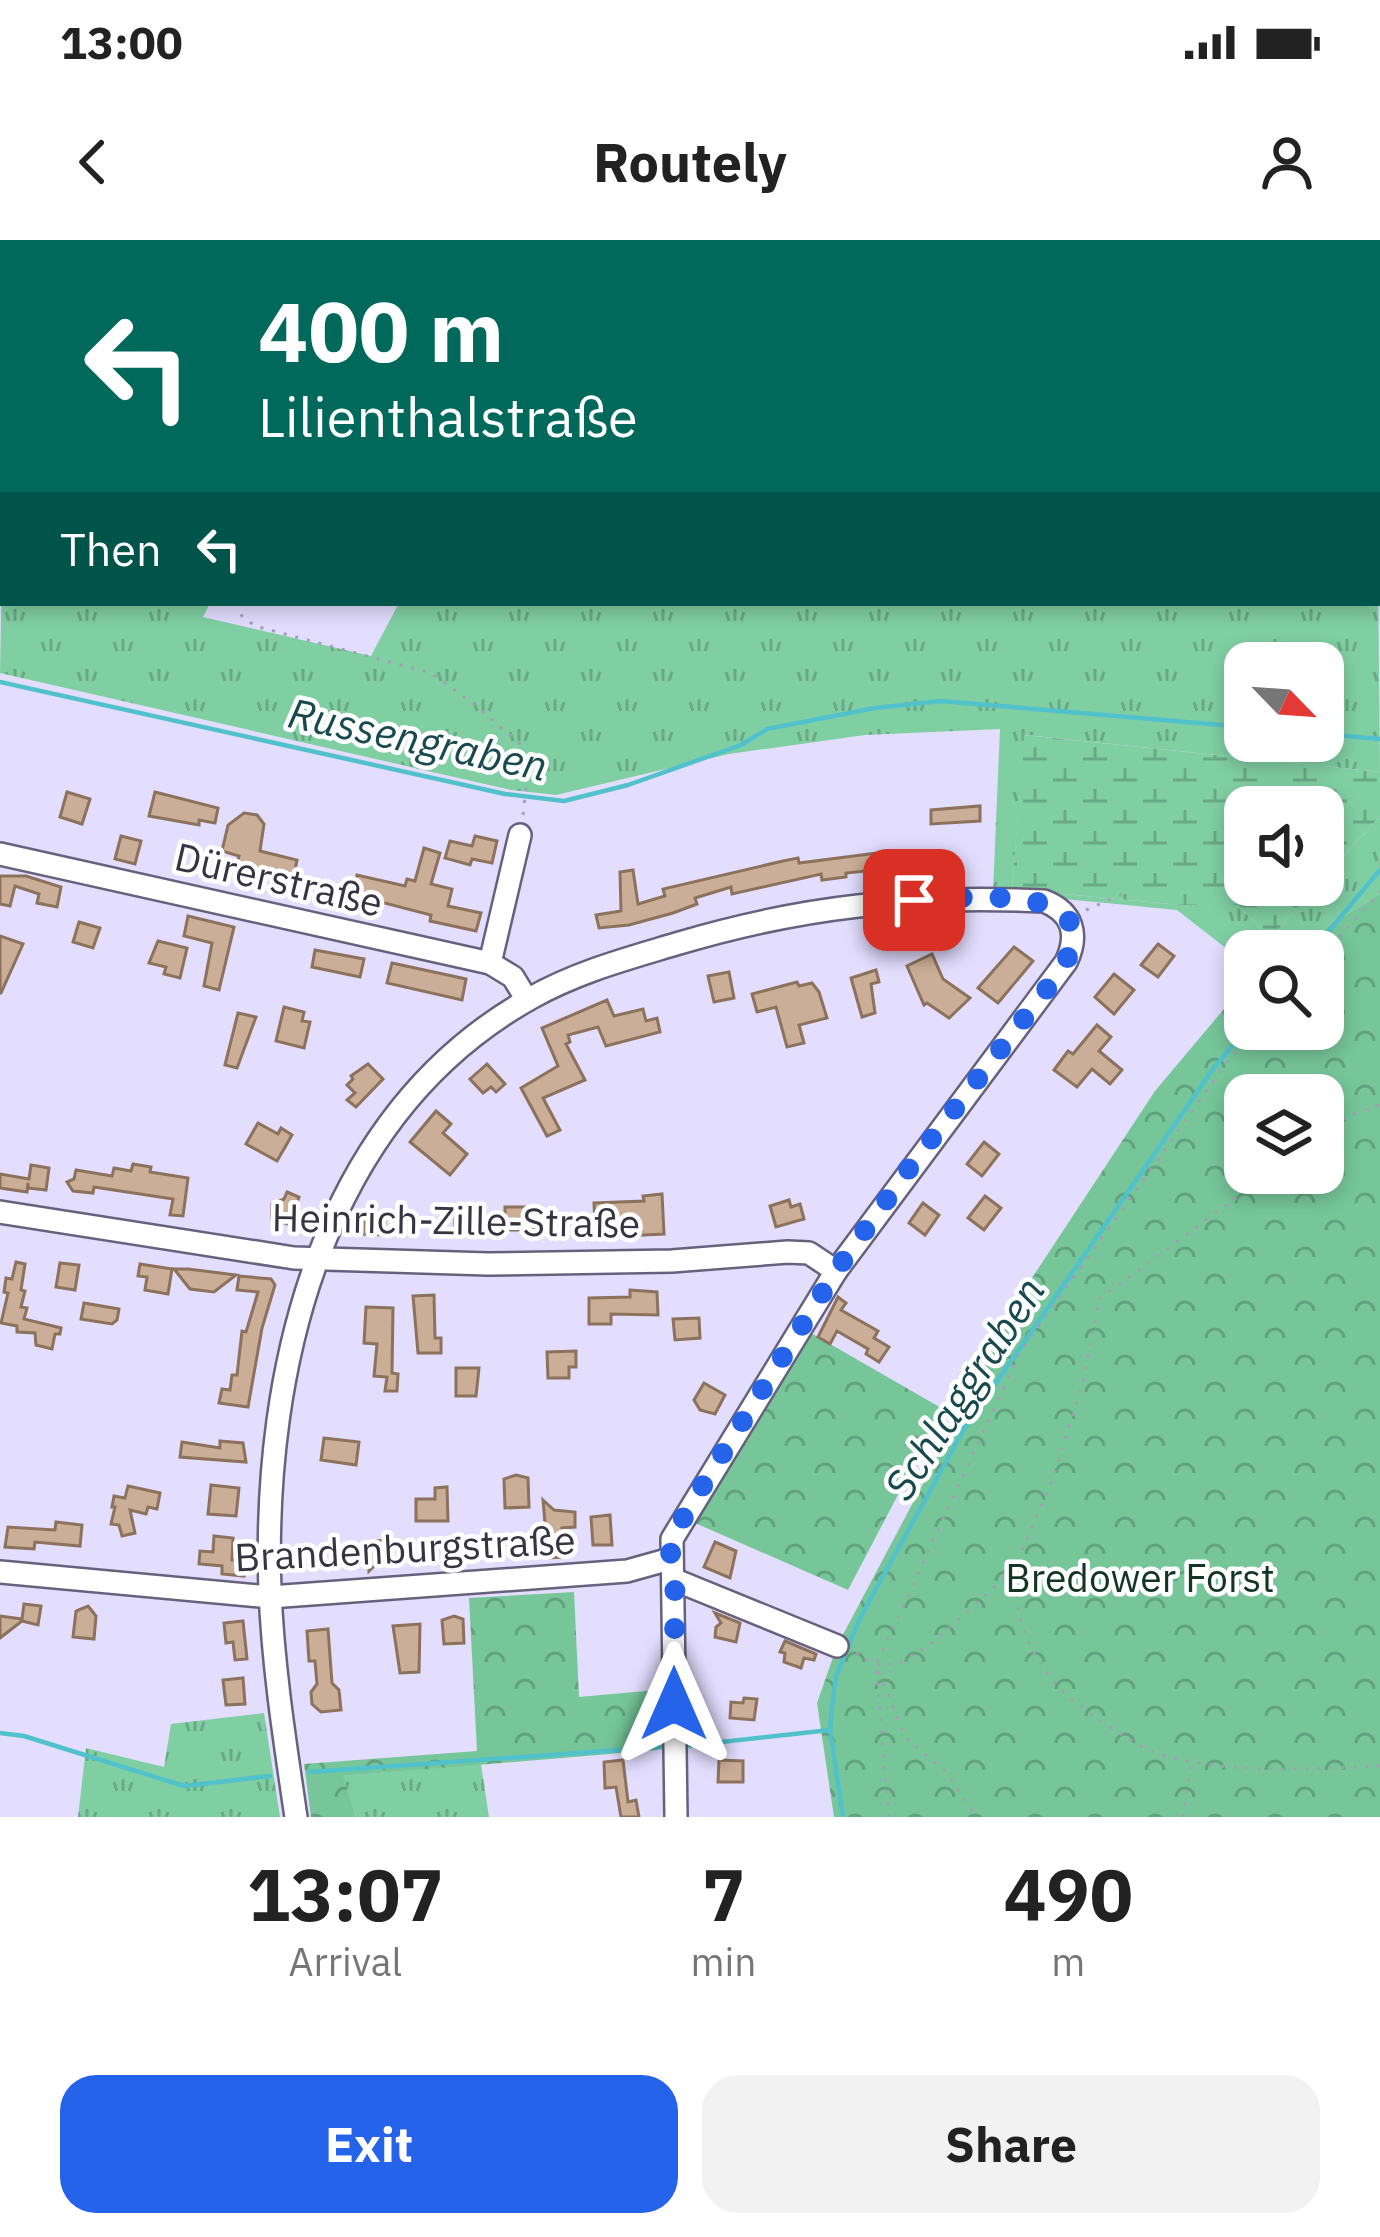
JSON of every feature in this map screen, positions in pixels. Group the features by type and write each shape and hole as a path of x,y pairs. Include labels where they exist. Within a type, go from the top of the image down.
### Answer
{"street":[{"path":"520,835 490,963 513,976 527,1000"},
{"name":"Dürerstraße","path":"0,854 490,963"},
{"path":"296,1817 270,1597 270,1508 279,1418 316,1258 345,1192 388,1122 448,1059 527,1000 632,957 733,927 843,905 944,899 1044,902 1062,911 1075,935 1066,962 836,1271 672,1539 676,1817"},
{"name":"Heinrich-Zille-Straße","path":"0,1212 316,1258 488,1264 672,1261 788,1252 809,1253 836,1271"},
{"path":"672,1570 848,1650"},
{"name":"Brandenburgstraße","path":"0,1572 270,1597 672,1570"}],"path":[{"path":"238,606 255,626 431,673 521,745 528,770 525,806"},
{"path":"1344,932 1380,892"},
{"path":"1062,911 1124,893"},
{"path":"889,1817 876,1665 1019,1354 1238,1050"},
{"path":"1344,1118 1380,1103"},
{"path":"1242,1194 1100,1299 1082,1385 1059,1459 1014,1569 1016,1607 1030,1650 1063,1694 1155,1754 1229,1767 1380,1766"},
{"path":"848,1650 876,1665 899,1664 933,1642 1014,1569"},
{"path":"876,1665 905,1737 944,1771 977,1817"},
{"path":"1184,1817 1192,1760"}],"green space":[{"path":"1,606 208,606 203,617 371,656 397,606 1378,606 1380,772 1284,762 1344,762 1344,642 1224,642 1224,756 1025,735 1012,889 1239,906 1262,930 1224,930 1224,947 1177,910 993,892 1000,729 865,735 729,754 556,795 511,790 0,673"},
{"path":"1024,735 1224,756 1224,762 1284,762 1380,772 1380,816 1344,856 1344,786 1224,786 1224,905 1012,889"},
{"path":"1380,816 1380,894 1322,930 1277,930 1299,906 1344,906 1344,856"},
{"name":"Bredower Forst","path":"1380,894 1380,1817 834,1817 817,1703 837,1646 1032,1278 1155,1091 1224,1009 1224,1050 1344,1050 1344,930 1322,930"},
{"path":"1239,906 1299,906 1277,930 1262,930"},
{"path":"811,1333 943,1409 848,1590 695,1523"},
{"path":"574,1592 579,1697 657,1690 658,1750 343,1776 356,1817 311,1817 304,1764 477,1751 469,1598"},
{"path":"264,1713 280,1817 78,1817 86,1748 164,1767 171,1724"},
{"path":"481,1764 489,1817 356,1817 342,1776"}],"building":[{"path":"67,792 90,799 82,824 60,817"},
{"path":"155,792 218,808 215,823 199,820 199,825 149,816"},
{"path":"980,806 980,821 931,824 931,810"},
{"path":"244,813 257,815 264,824 260,851 297,860 293,879 236,870 239,856 222,851 228,825"},
{"path":"121,836 141,841 135,864 115,859"},
{"path":"475,836 497,841 492,863 472,859 470,865 445,858 450,841 472,846"},
{"path":"424,848 440,853 431,884 452,889 448,906 481,913 476,931 430,921 431,915 381,902 380,906 352,899 357,875 405,886 407,879 415,881"},
{"path":"885,852 886,869 822,880 821,874 732,894 731,887 695,898 697,904 673,913 599,928 596,915 621,911 620,872 633,870 638,904 665,896 663,889 783,861"},
{"path":"0,876 26,876 61,887 57,907 37,903 39,894 15,886 10,906 0,904"},
{"path":"188,916 234,927 219,990 204,986 212,943 184,936"},
{"path":"79,922 100,928 93,948 73,942"},
{"path":"0,936 23,944 1,993 0,993"},
{"path":"158,941 187,948 180,978 164,974 166,967 149,963"},
{"path":"1158,944 1174,956 1158,977 1141,965"},
{"path":"1014,947 1033,961 998,1003 978,988"},
{"path":"315,950 364,959 360,977 312,967"},
{"path":"932,954 943,979 970,998 949,1018 924,1005 907,966"},
{"path":"392,963 466,979 462,1000 387,983"},
{"path":"876,970 879,982 871,984 875,1013 862,1017 851,978"},
{"path":"729,972 734,998 714,1002 708,976"},
{"path":"1114,974 1134,990 1114,1014 1095,997"},
{"path":"797,982 799,986 812,983 827,1018 799,1025 804,1043 787,1047 776,1007 757,1012 752,994"},
{"path":"607,1000 614,1016 643,1009 646,1021 657,1018 660,1032 606,1046 598,1027 568,1035 566,1044 585,1080 543,1098 560,1130 547,1136 521,1088 558,1066 542,1028"},
{"path":"284,1007 304,1012 302,1021 310,1022 304,1048 276,1041"},
{"path":"238,1013 256,1017 237,1068 225,1065"},
{"path":"1097,1025 1111,1037 1099,1051 1122,1070 1110,1084 1092,1069 1077,1087 1054,1070"},
{"path":"368,1064 383,1079 356,1107 347,1100 355,1093 347,1085"},
{"path":"487,1064 505,1084 496,1092 491,1087 483,1093 470,1079"},
{"path":"436,1111 451,1124 443,1133 467,1154 450,1175 410,1142"},
{"path":"258,1123 278,1134 281,1128 292,1135 277,1161 246,1144"},
{"path":"984,1142 999,1154 982,1176 967,1164"},
{"path":"133,1164 188,1178 183,1216 170,1215 173,1199 94,1187 93,1193 73,1191 67,1182 74,1179 76,1170 112,1176 114,1168 131,1171"},
{"path":"31,1165 49,1168 46,1190 28,1188 28,1183 27,1192 0,1188 0,1174 29,1179"},
{"path":"287,1192 299,1197 290,1225 272,1218 272,1204"},
{"path":"662,1194 664,1234 623,1236 623,1225 595,1226 594,1203 644,1201 643,1196"},
{"path":"985,1196 1001,1208 984,1230 968,1218"},
{"path":"789,1200 791,1207 800,1204 804,1219 776,1227 770,1206"},
{"path":"923,1203 939,1215 925,1235 909,1223"},
{"path":"505,1207 535,1207 535,1230 505,1230"},
{"path":"455,1212 477,1212 477,1234 455,1234"},
{"path":"364,1213 386,1214 384,1235 363,1234"},
{"path":"16,1262 25,1264 24,1319 61,1328 52,1349 36,1345 35,1333 17,1332 17,1326 1,1323 8,1293 4,1292 6,1278 12,1279"},
{"path":"60,1263 79,1265 75,1290 56,1287"},
{"path":"140,1264 172,1269 168,1294 145,1290 147,1277 138,1276"},
{"path":"174,1269 236,1275 214,1292 190,1289"},
{"path":"239,1276 271,1279 275,1285 248,1407 219,1403 222,1389 230,1390 232,1375 237,1375 242,1331 246,1332 258,1292 237,1290"},
{"path":"630,1290 657,1292 658,1315 611,1314 611,1324 589,1324 589,1298 630,1297"},
{"path":"434,1295 435,1338 441,1338 441,1353 418,1353 413,1296"},
{"path":"838,1297 846,1303 841,1310 878,1331 874,1338 889,1347 879,1362 866,1354 868,1349 837,1331 830,1344 818,1337"},
{"path":"84,1303 119,1309 117,1320 112,1324 81,1319"},
{"path":"366,1307 393,1308 392,1373 398,1374 397,1391 385,1391 387,1377 374,1376 377,1344 364,1343"},
{"path":"699,1318 700,1338 675,1340 673,1319"},
{"path":"576,1351 576,1367 569,1367 569,1378 548,1378 547,1352"},
{"path":"456,1368 479,1368 476,1396 456,1396"},
{"path":"704,1383 725,1395 715,1414 700,1410 694,1400"},
{"path":"324,1438 359,1442 356,1465 321,1460"},
{"path":"220,1441 243,1443 246,1462 180,1457 182,1442 220,1448"},
{"path":"528,1478 529,1507 505,1508 504,1479"},
{"path":"211,1485 239,1488 236,1516 208,1514"},
{"path":"128,1486 160,1493 157,1509 148,1507 146,1514 130,1510 135,1533 122,1536 119,1525 111,1524 112,1507 114,1496 125,1498"},
{"path":"447,1487 448,1521 416,1521 416,1499 435,1499 435,1488"},
{"path":"543,1500 554,1510 575,1512 575,1527 562,1528 564,1557 548,1558"},
{"path":"610,1515 612,1545 593,1545 591,1517"},
{"path":"56,1522 82,1525 80,1546 35,1542 34,1549 5,1547 8,1527 55,1530"},
{"path":"214,1536 233,1538 232,1560 245,1561 244,1576 222,1574 222,1566 199,1564 200,1551 213,1552"},
{"path":"391,1540 392,1562 377,1563 369,1571 368,1546 372,1541"},
{"path":"715,1542 736,1551 730,1578 704,1567"},
{"path":"24,1604 41,1606 38,1625 22,1621 0,1638 0,1616 22,1619"},
{"path":"88,1606 96,1616 94,1639 73,1637 76,1611"},
{"path":"715,1613 740,1623 736,1642 715,1637 721,1623"},
{"path":"463,1619 464,1643 444,1644 442,1620"},
{"path":"243,1621 247,1659 235,1660 233,1642 226,1643 224,1623"},
{"path":"420,1624 419,1672 400,1673 393,1626"},
{"path":"328,1629 332,1683 339,1690 341,1710 321,1712 312,1704 311,1692 317,1684 307,1631"},
{"path":"785,1641 816,1654 814,1660 804,1658 801,1668 784,1662 785,1653 780,1652"},
{"path":"243,1678 245,1704 226,1705 223,1680"},
{"path":"744,1698 757,1699 754,1720 730,1718 731,1702 743,1703"},
{"path":"623,1760 628,1802 636,1800 639,1817 621,1817 616,1787 605,1788 604,1762"},
{"path":"719,1760 743,1761 743,1782 718,1782"}],"waterway":[{"name":"Russengraben","path":"0,682 505,794 564,801 628,785 741,745 767,729 875,708 941,701 1224,725"},
{"name":"Russengraben","path":"1344,736 1380,739"},
{"name":"Schlaggraben","path":"1330,930 1380,870"},
{"name":"Schlaggraben","path":"843,1817 830,1730 836,1676 860,1618 964,1429 1229,1050"},
{"path":"686,1746 830,1730"},
{"path":"0,1733 24,1736 184,1786 270,1776"},
{"path":"310,1772 662,1747"}],"route":[{"path":"674,1704 675,1580 670,1549 685,1514 836,1271 1073,948 1075,935 1066,914 1044,902 914,900"}]}
